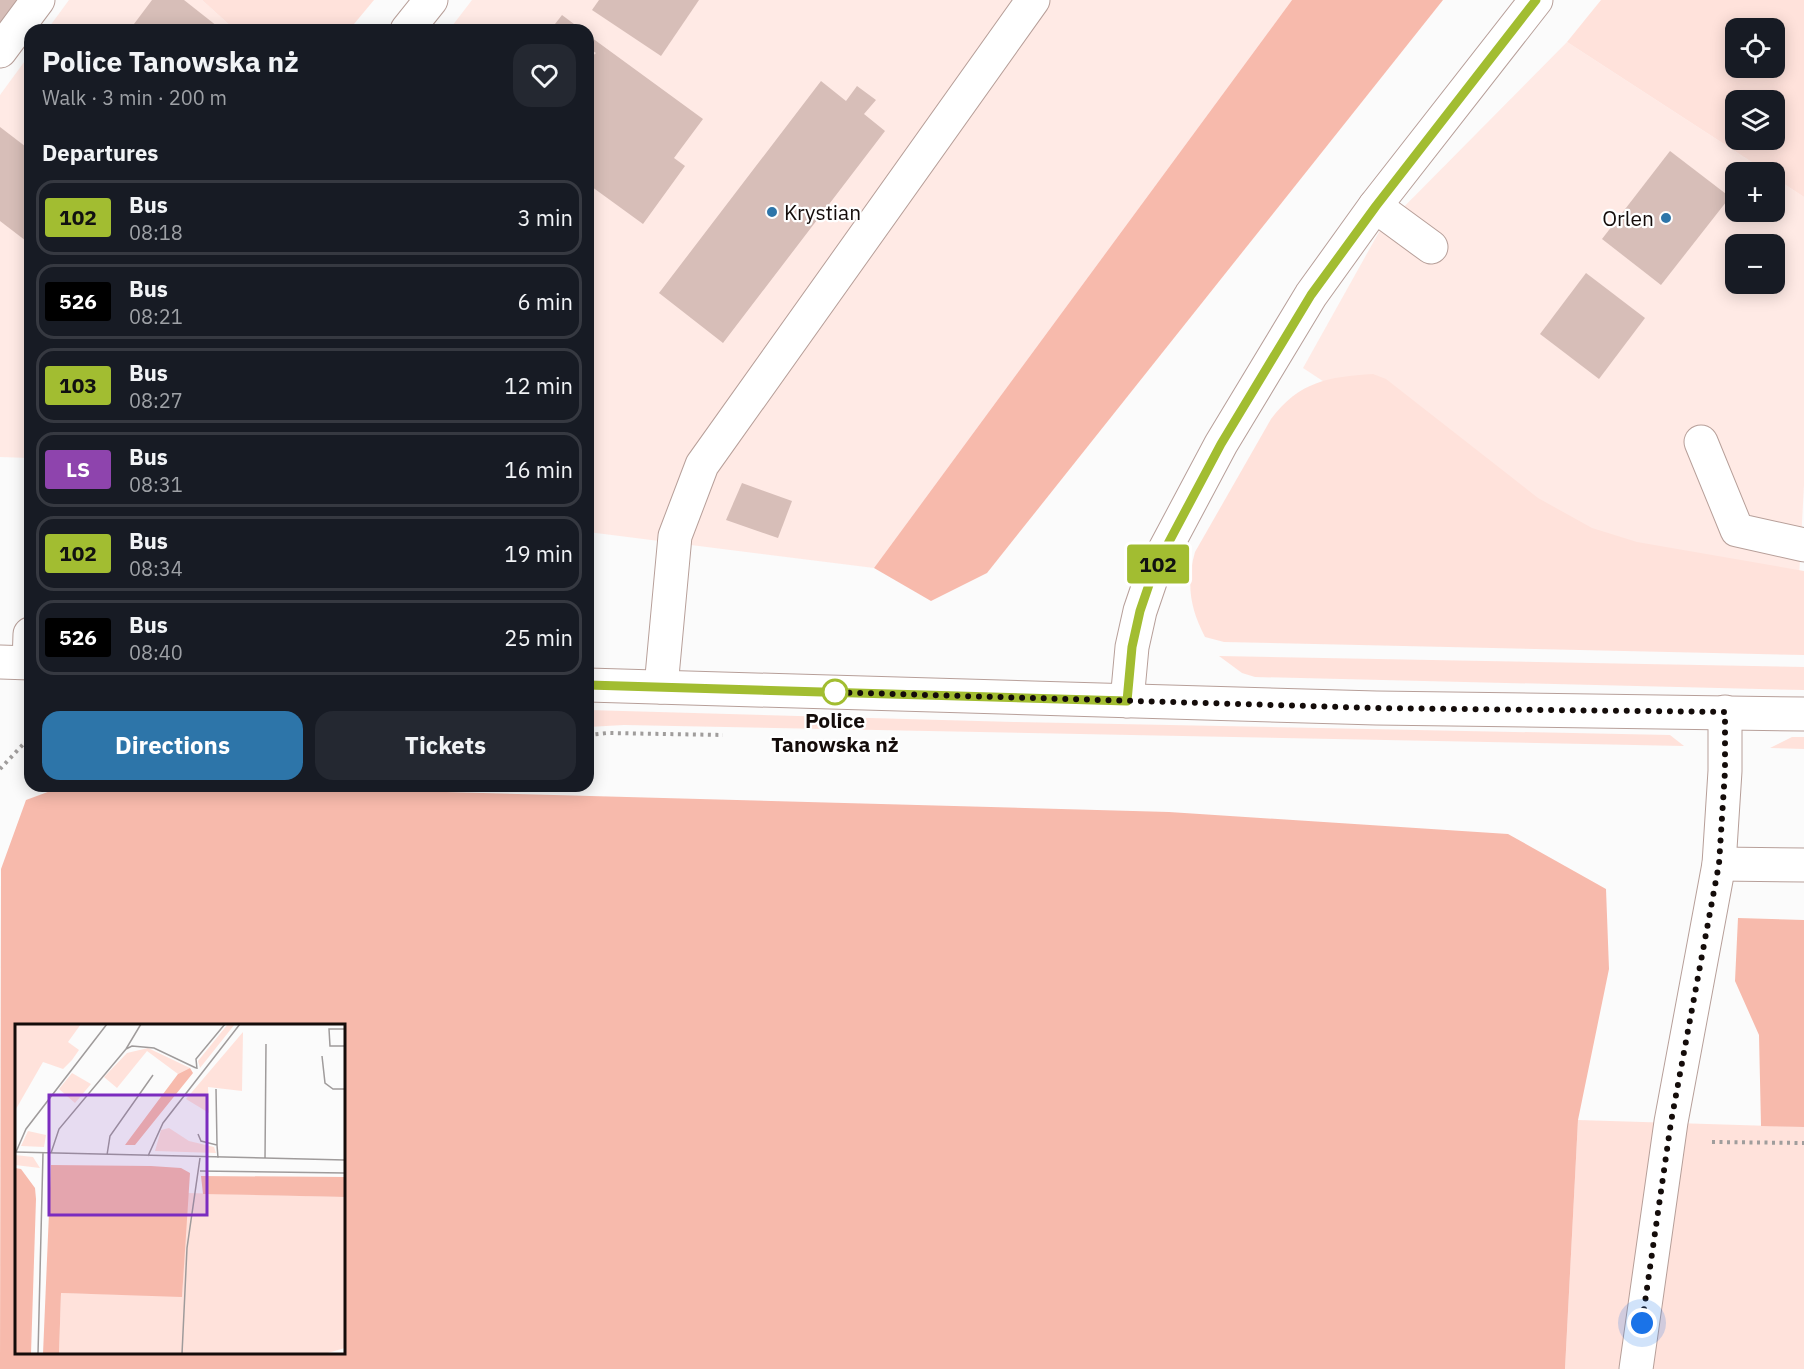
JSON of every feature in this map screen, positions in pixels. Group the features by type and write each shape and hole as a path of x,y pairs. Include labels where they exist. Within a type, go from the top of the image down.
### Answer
{"main road":[{"path":"0,51 38,0"},
{"path":"412,24 431,0"},
{"path":"661,687 675,536 702,465 1033,0"},
{"path":"1127,701 1132,647 1140,611 1154,570 1221,444 1297,315 1376,206 1536,0"},
{"path":"1376,206 1431,247"},
{"path":"1701,442 1737,530 1804,545"},
{"path":"594,685 1376,708 1804,714"},
{"path":"1636,1369 1670,1132 1719,864 1725,771 1725,712"},
{"path":"1719,864 1804,865"}],"path":[{"path":"0,769 24,743"},
{"path":"1670,1132 1804,1143"}],"shaded area":[{"path":"69,0 202,0 228,24 51,24"},
{"path":"202,0 374,0 354,24 228,24"},
{"path":"472,0 1292,0 874,568 594,533 594,24 454,24"},
{"path":"1292,0 1443,0 987,573 931,601 874,568"},
{"path":"1601,0 1804,0 1804,197 1785,185 1785,162 1752,162 1733,150 1785,150 1785,90 1725,90 1725,145 1567,42"},
{"path":"1567,42 1725,145 1725,150 1733,150 1752,162 1725,162 1725,222 1785,222 1785,185 1804,197 1804,485 1799,578 1564,540 1303,368 1379,232"},
{"path":"24,62 24,458 0,457 0,95"},
{"path":"1373,374 1386,379 1538,498 1592,528 1637,542 1804,571 1804,655 1224,642 1205,637 1191,596 1190,585 1195,552 1271,419 1293,396 1316,383 1342,377"},
{"path":"1219,656 1804,667 1804,690 1255,677 1242,673"},
{"path":"594,710 1014,722 1670,735 1684,746 624,725 594,727"},
{"path":"1792,737 1804,737 1804,749 1770,748"},
{"path":"48,792 446,792 1169,812 1508,834 1606,889 1609,969 1578,1120 1565,1369 0,1369 1,869 26,800"},
{"path":"1738,918 1804,920 1804,1127 1761,1126 1759,1035 1735,981"},
{"path":"1578,1120 1804,1127 1804,1369 1565,1369"}],"building":[{"path":"0,0 19,0 0,24"},
{"path":"152,0 184,0 214,24 134,24"},
{"path":"599,0 699,0 661,56 592,10"},
{"path":"562,15 574,24 555,24"},
{"path":"594,39 703,119 674,158 685,166 643,224 594,188 594,55 596,53"},
{"name":"Krystian","path":"821,81 846,101 857,86 876,100 864,114 885,131 723,343 659,293"},
{"path":"0,127 24,145 24,239 0,221"},
{"name":"Orlen","path":"1670,151 1725,193 1725,203 1661,285 1602,239"},
{"path":"1586,273 1645,318 1599,379 1540,334"},
{"path":"742,483 792,501 778,538 726,520"}],"bus line":[{"name":"102","path":"594,685 1127,701 1132,647 1140,611 1154,570 1221,444 1311,295 1376,206 1536,0"}],"place":[{"name":"Krystian","path":"772,212"},
{"name":"Orlen","path":"1666,218"},
{"name":"Police Tanowska nż","path":"835,692"}],"route":[{"path":"835,692 826,692 1376,708 1725,712 1725,771 1719,864 1671,1122 1642,1323"}]}
